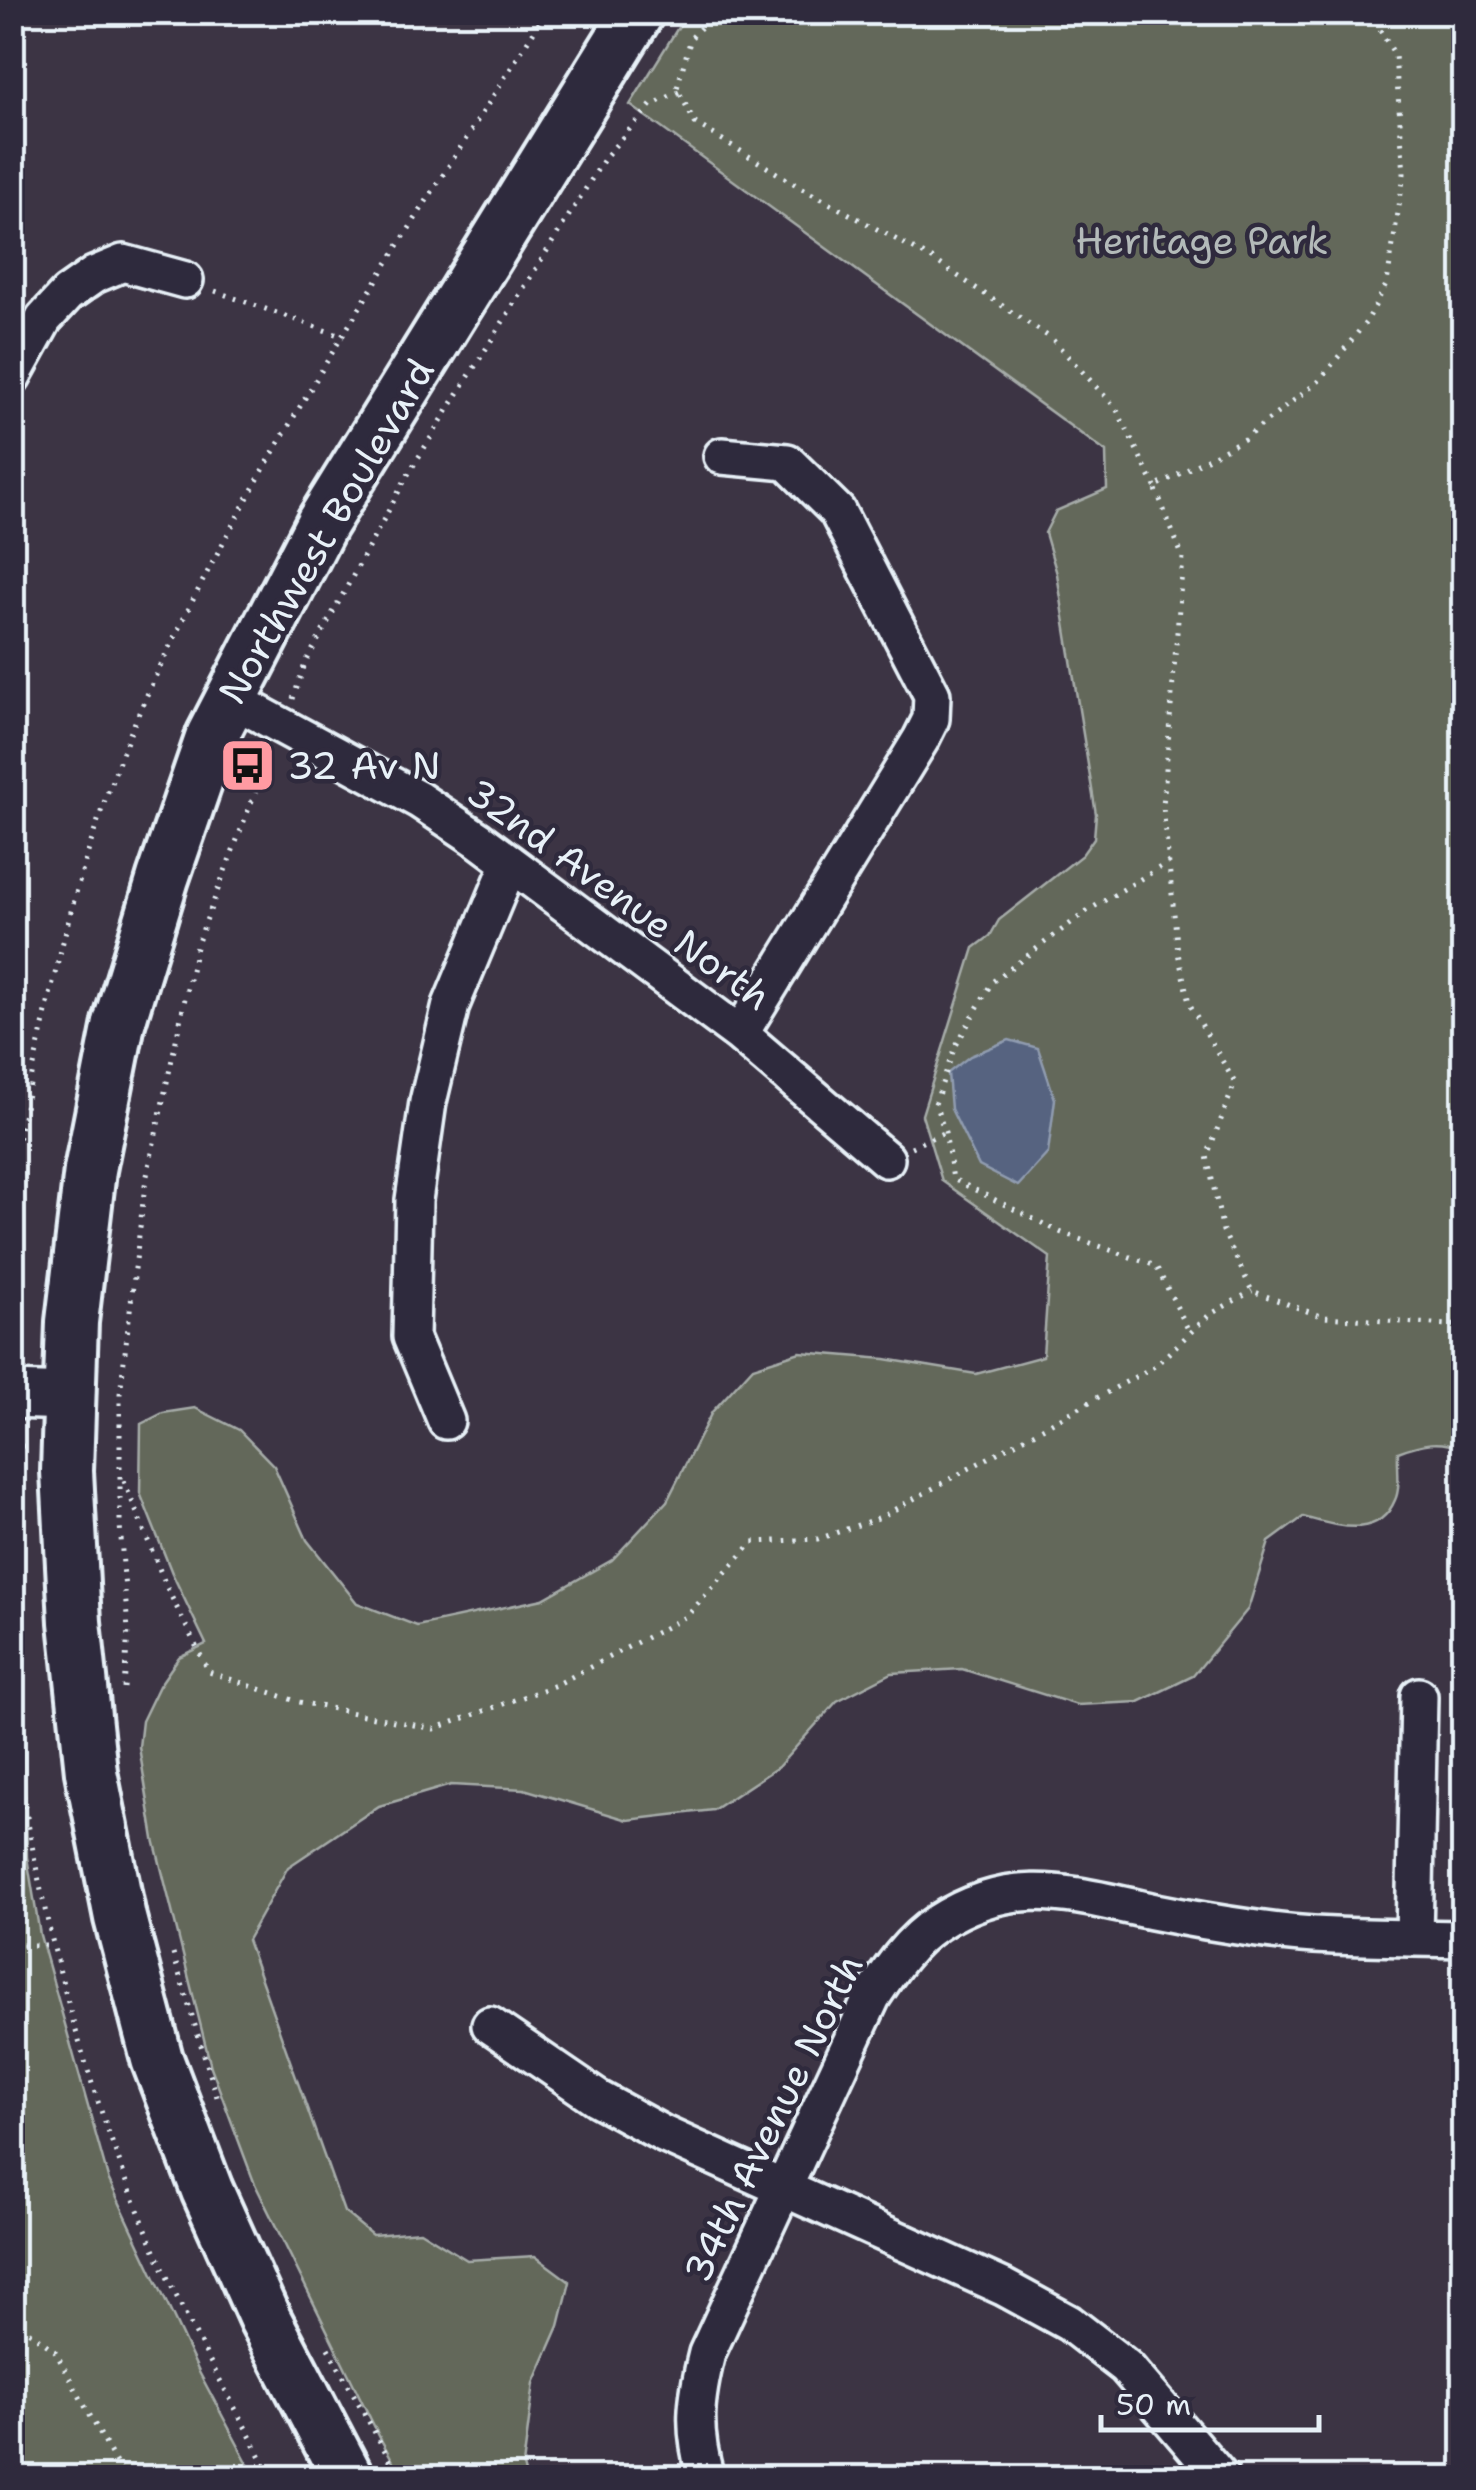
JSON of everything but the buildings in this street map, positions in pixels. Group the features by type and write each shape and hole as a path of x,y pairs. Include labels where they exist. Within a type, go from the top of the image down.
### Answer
{"main road":[{"name":"Northwest Boulevard","path":"348,2478 265,2319 207,2190 157,2059 124,1936 91,1772 75,1622 68,1471 72,1322 90,1170 118,1024 212,736 322,523 638,12"}],"street":[{"path":"12,377 44,319 67,294 94,274 123,263 185,280"},
{"path":"722,456 787,462 837,511 932,695 930,720 921,739 740,1034"},
{"name":"32nd Avenue North","path":"230,698 419,800 510,863 740,1034 886,1159"},
{"path":"446,1421 411,1336 414,1200 428,1102 451,1005 510,863"},
{"path":"12,1395 69,1397"},
{"path":"1414,1938 1419,1696"},
{"name":"34th Avenue North","path":"706,2478 698,2450 696,2401 707,2353 872,1997 900,1955 936,1923 980,1901 1030,1891 1079,1893 1195,1920 1282,1933 1464,1939"},
{"path":"490,2026 596,2098 663,2134 1003,2288 1069,2323 1126,2367 1221,2478"}],"path":[{"path":"12,1169 43,1021 91,841 145,700 274,450 546,12"},
{"path":"715,12 691,38 677,88 695,122 798,186 934,260 1052,339 1116,408 1155,487 1183,558 1162,806 1178,953 1189,1003 1235,1082 1207,1156 1223,1231 1252,1291 1324,1317 1464,1326"},
{"path":"1155,487 1244,439 1319,382 1367,321 1387,283 1404,174 1395,56 1369,12"},
{"path":"185,280 344,337"},
{"path":"1168,862 1087,911 992,982 954,1049 935,1104 945,1132 953,1179 1062,1234 1156,1266 1190,1333"},
{"path":"119,1458 167,1588 209,1672 300,1702 434,1729 556,1684 687,1616 753,1542 818,1539 881,1517 1155,1366 1209,1315 1252,1291"},
{"path":"123,1476 120,1525 128,1630 123,1698"},
{"path":"12,1712 27,1821 54,1945 85,2060 134,2196 196,2335 272,2478"},
{"path":"170,1941 220,2107"},
{"path":"12,1945 54,1945"},
{"path":"12,2319 55,2351 124,2478"},
{"path":"327,2347 400,2478"}],"green space":[{"name":"Heritage Park","path":"687,13 1463,13 1463,1449 1430,1443 1398,1452 1397,1495 1378,1521 1355,1527 1303,1517 1269,1542 1248,1609 1193,1676 1139,1702 1077,1705 962,1669 892,1673 837,1701 778,1767 713,1810 628,1820 524,1789 451,1785 379,1806 288,1867 247,1940 344,2212 372,2235 420,2231 467,2260 535,2256 570,2282 559,2326 534,2383 523,2466 526,2477 402,2477 254,2182 211,2067 154,1839 139,1747 142,1721 179,1657 206,1644 140,1493 141,1424 163,1413 195,1408 239,1430 274,1466 307,1540 357,1603 417,1626 543,1599 612,1560 667,1501 712,1412 753,1367 800,1352 885,1359 976,1374 1043,1356 1050,1257 942,1181 922,1115 974,948 990,936 999,920 1082,855 1094,838 1096,814 1057,574 1045,533 1056,511 1107,489 1106,452 630,105"},
{"path":"13,1471 18,1477 27,1857 40,1935 108,2178 199,2372 255,2477 13,2477"}],"water":[{"path":"1009,1040 1038,1048 1055,1099 1048,1153 1018,1186 979,1166 951,1109 948,1073 970,1056"}],"place":[{"name":"32 Av N","path":"248,765"}]}
